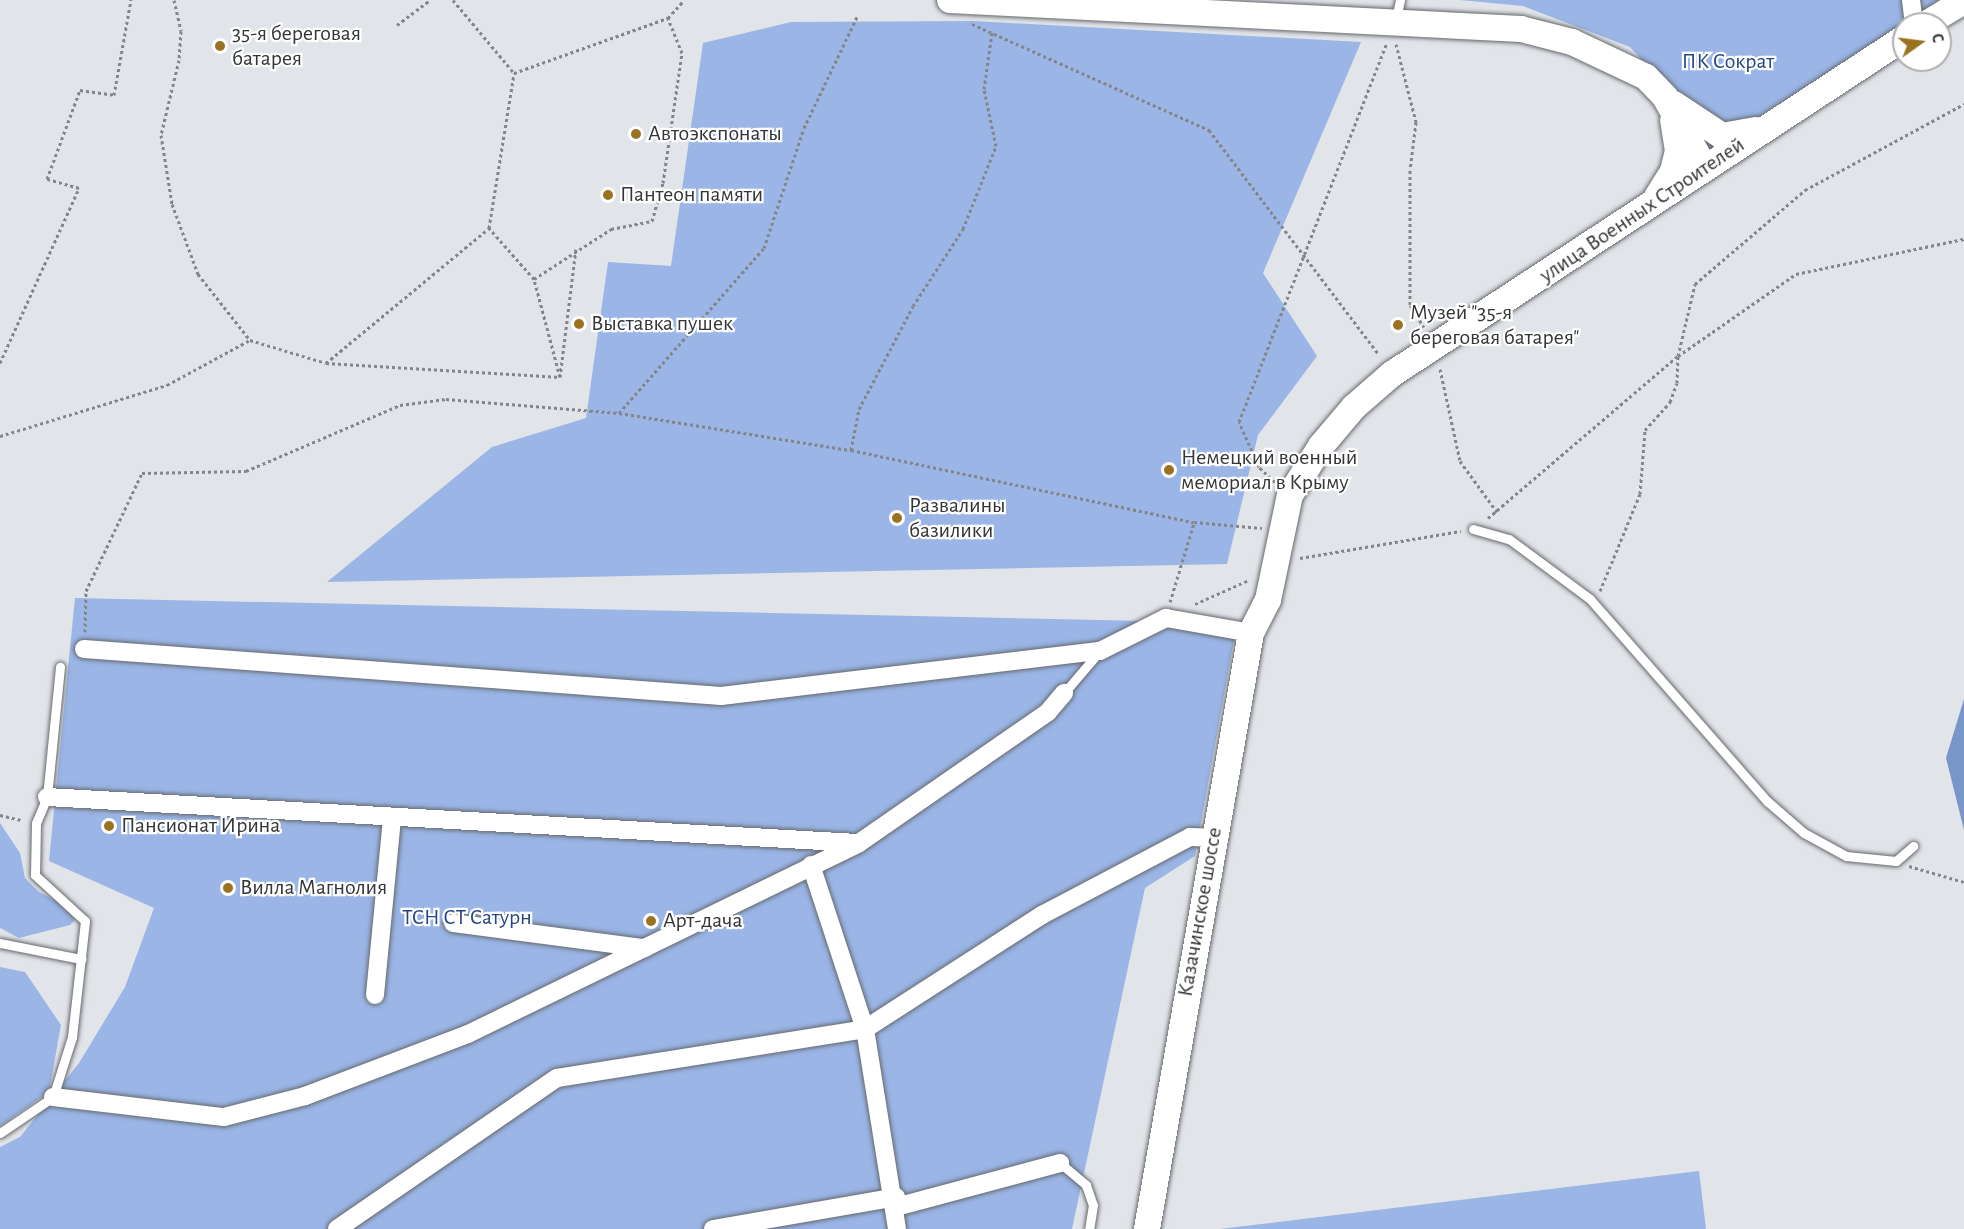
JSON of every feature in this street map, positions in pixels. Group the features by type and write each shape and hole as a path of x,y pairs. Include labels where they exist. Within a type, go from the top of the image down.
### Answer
{"main road":[{"path":"950,0 1396,16 1521,29 1572,42 1626,63 1665,97 1722,136 1770,126"},
{"path":"1946,12 1964,1"},
{"name":"улица Военных Строителей","path":"1268,600 1280,530 1290,495 1354,406 1392,374 1436,348 1892,46"},
{"path":"1665,97 1705,168"},
{"path":"1653,203 1673,171 1678,151 1665,97"},
{"name":"Казачинское шоссе","path":"1147,1229 1251,633 1268,600"}],"street":[{"path":"84,649 721,696 1100,651 1166,618 1251,633"},
{"path":"53,1097 224,1117 305,1096 468,1034 859,843 1048,712 1064,693"},
{"path":"47,797 859,843"},
{"path":"375,996 392,818"},
{"path":"337,1229 557,1078 865,1029 1042,915 1190,837 1214,838"},
{"path":"811,865 865,1029 896,1202 897,1229"},
{"path":"453,923 644,948"},
{"path":"713,1229 896,1202 1060,1163"}],"lane":[{"path":"1473,530 1509,538 1528,550 1597,608 1767,801 1804,833 1846,856 1896,861 1913,846"},
{"path":"1064,693 1100,651"},
{"path":"0,1133 53,1097 72,1037 86,921 35,875 36,824 47,797 60,667"},
{"path":"0,944 81,959"},
{"path":"1060,1163 1086,1185 1093,1205 1089,1229"}],"path":[{"path":"0,363 79,188 47,179 80,90 114,95 131,0"},
{"path":"174,0 179,50 161,135 172,204 198,274 250,340 326,363 560,376"},
{"path":"397,25 430,0"},
{"path":"326,363 489,228 514,73 453,0"},
{"path":"514,73 668,18 684,0"},
{"path":"619,413 764,248 804,128 858,15"},
{"path":"1290,495 1259,467 1239,422 1396,16"},
{"path":"1396,16 1416,122 1410,170 1410,305 1436,348 1460,461 1497,512"},
{"path":"534,279 576,249 611,229 652,221 663,183 682,53 668,18"},
{"path":"969,20 992,33 1209,130 1301,257 1392,374"},
{"path":"851,450 859,409 913,306 963,229 996,146 984,89 992,33"},
{"path":"1597,608 1606,573 1640,494 1645,429 1670,402 1695,284 1805,190 1964,104"},
{"path":"489,228 534,279 560,376"},
{"path":"1166,618 1314,552 1473,530 1497,512 1678,356 1796,274 1964,239"},
{"path":"560,376 576,249"},
{"path":"0,436 167,385 250,340"},
{"path":"84,649 87,591 142,473 246,471 400,405 446,399 619,413 851,450 1194,522 1280,530"},
{"path":"1166,618 1194,522"},
{"path":"0,815 36,824"},
{"path":"1896,861 1964,882"}],"green space":[{"name":"ПК Сократ","path":"1460,0 1941,0 1922,12 1892,12 1892,31 1707,150 1683,105 1630,47 1523,6"},
{"path":"974,21 1361,42 1263,273 1317,356 1258,435 1227,564 327,582 492,447 586,418 608,262 671,266 703,43 791,22"},
{"name":"ТСН СТ Сатурн","path":"75,598 1237,623 1195,856 1145,888 1072,1229 0,1229 0,1147 20,1137 79,1063 125,987 154,908 49,861"},
{"path":"0,823 20,853 25,878 39,892 63,904 75,920 70,925 19,938 0,928"},
{"path":"0,967 25,972 61,1025 49,1092 0,1126"},
{"path":"1699,1171 1706,1229 1220,1229"}],"shaded area":[{"path":"1964,699 1964,830 1946,758"}],"place":[{"name":"35-я береговая батарея","path":"220,46"},
{"name":"Автоэкспонаты","path":"636,134"},
{"name":"Пантеон памяти","path":"608,195"},
{"name":"Выставка пушек","path":"579,324"},
{"name":"Музей \"35-я береговая батарея\"","path":"1398,325"},
{"name":"Немецкий военный мемориал в Крыму","path":"1169,470"},
{"name":"Развалины базилики","path":"897,518"},
{"name":"Пансионат Ирина","path":"109,826"},
{"name":"Вилла Магнолия","path":"228,888"},
{"name":"Арт-дача","path":"651,921"}]}
